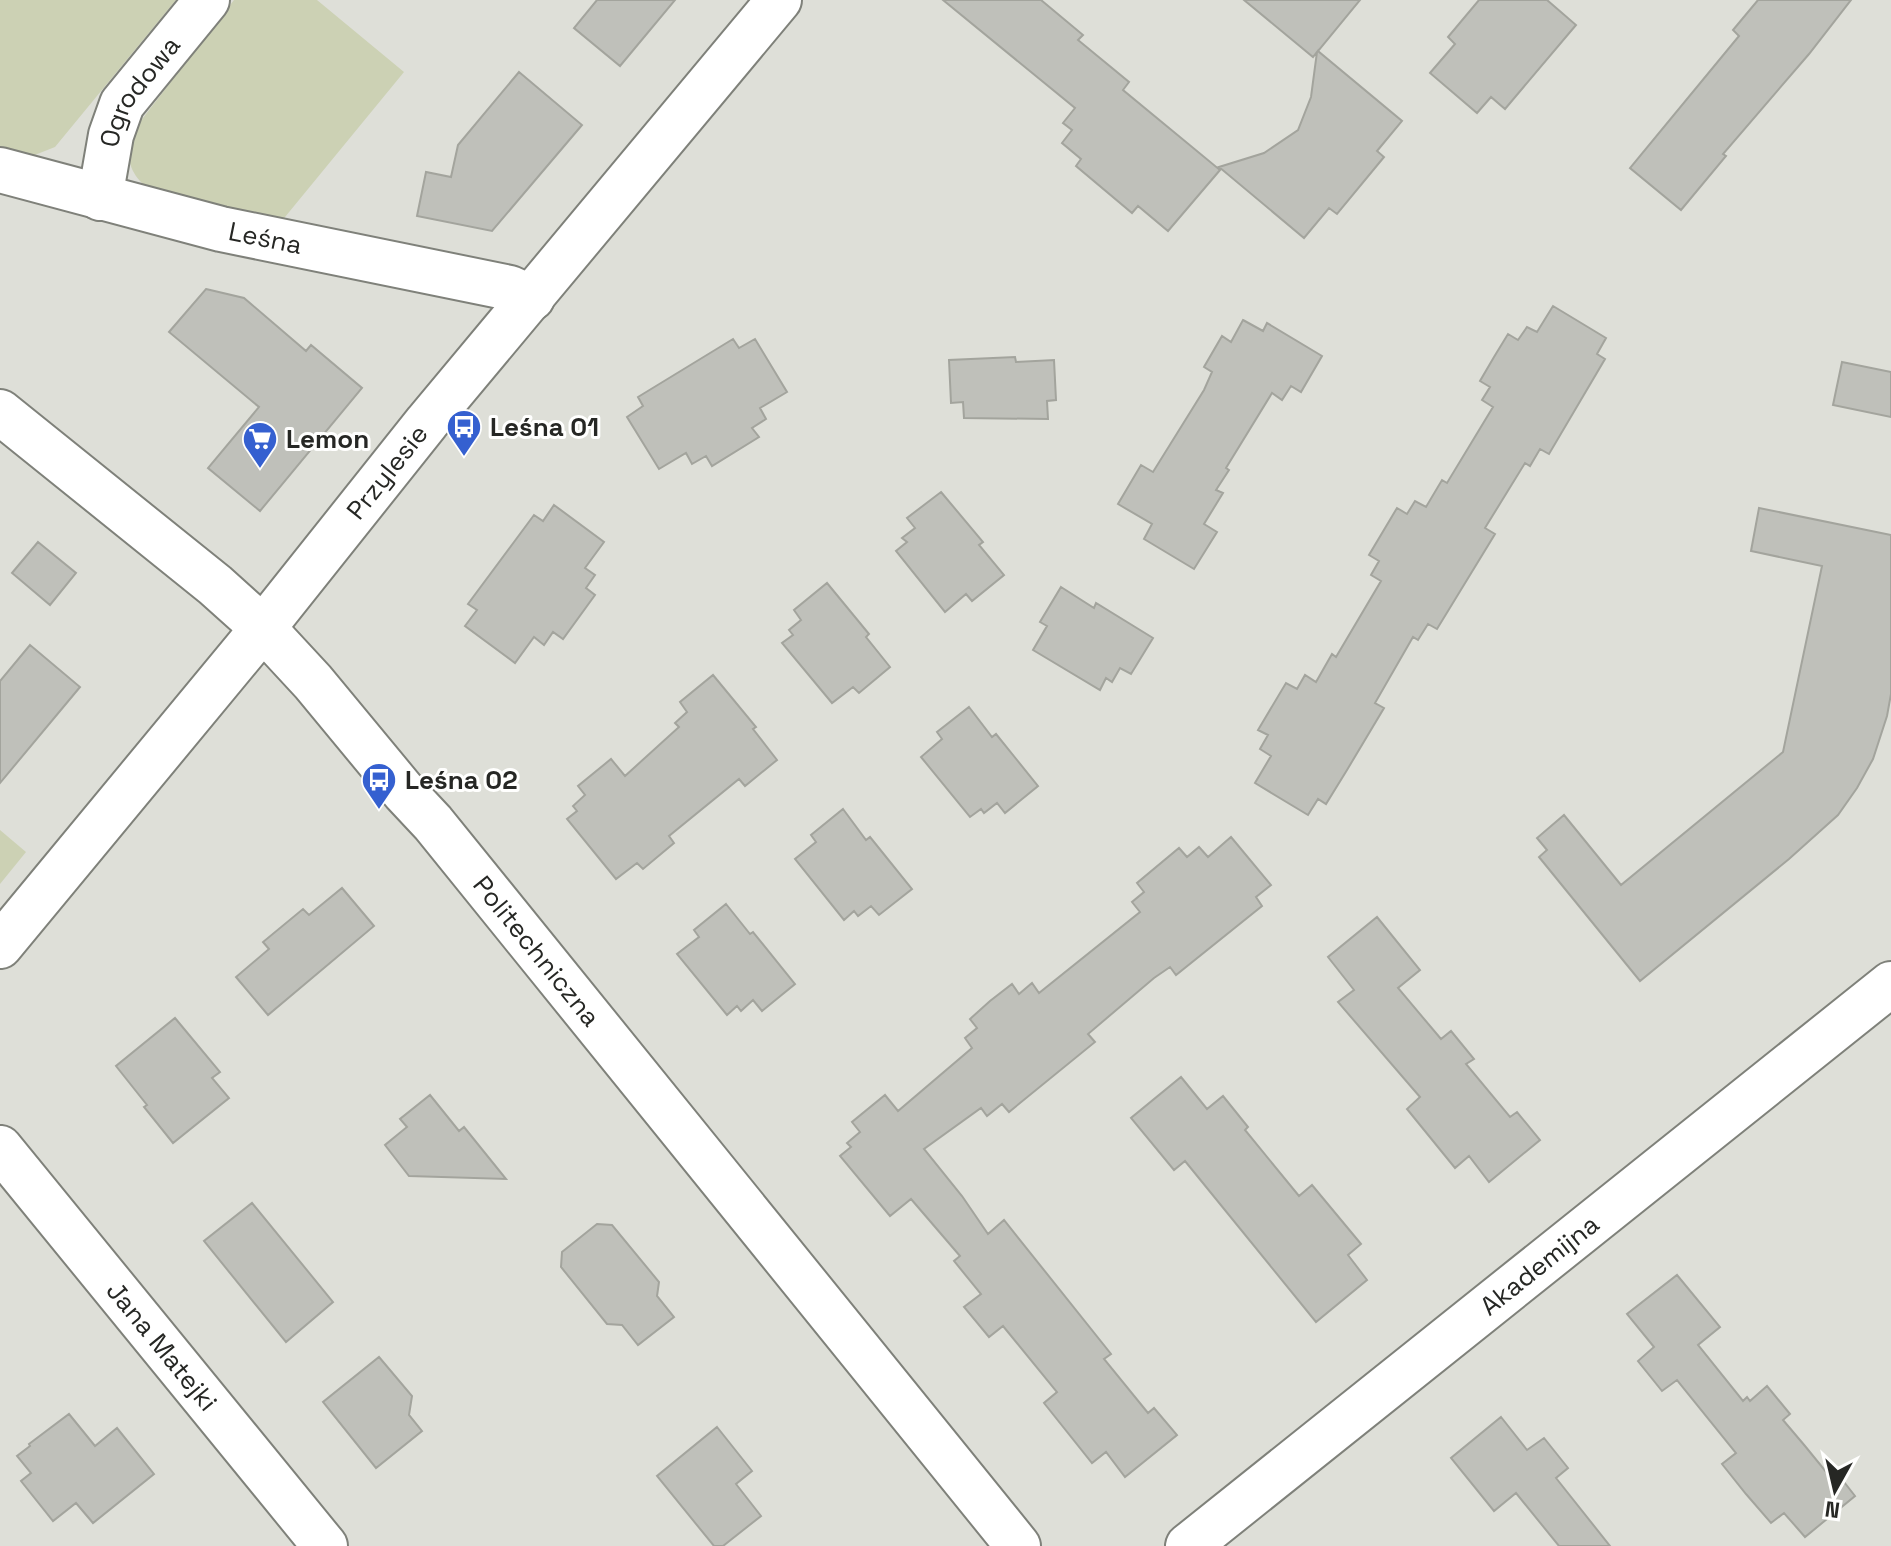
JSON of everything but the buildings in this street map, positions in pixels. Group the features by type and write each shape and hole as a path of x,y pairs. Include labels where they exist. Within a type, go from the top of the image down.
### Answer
{"street":[{"name":"Ogrodowa","path":"100,198 111,135 122,104 207,0"},
{"name":"Przylesie","path":"0,946 263,628 427,422 779,0"},
{"name":"Leśna","path":"0,170 221,229 510,288 532,298"},
{"name":"Politechniczna","path":"0,412 215,585 263,628 313,682 433,823 1018,1546"},
{"name":"Akademijna","path":"1188,1546 1891,984"},
{"name":"Jana Matejki","path":"0,1148 325,1546"}],"green space":[{"path":"0,0 176,0 55,147 17,162 0,157"},
{"path":"234,0 317,0 404,72 276,228 154,193 140,181 130,162 129,136"},
{"path":"0,830 26,852 0,884"}],"place":[{"name":"Leśna 01","path":"464,458"},
{"name":"Lemon","path":"260,470"},
{"name":"Leśna 02","path":"379,811"}]}
